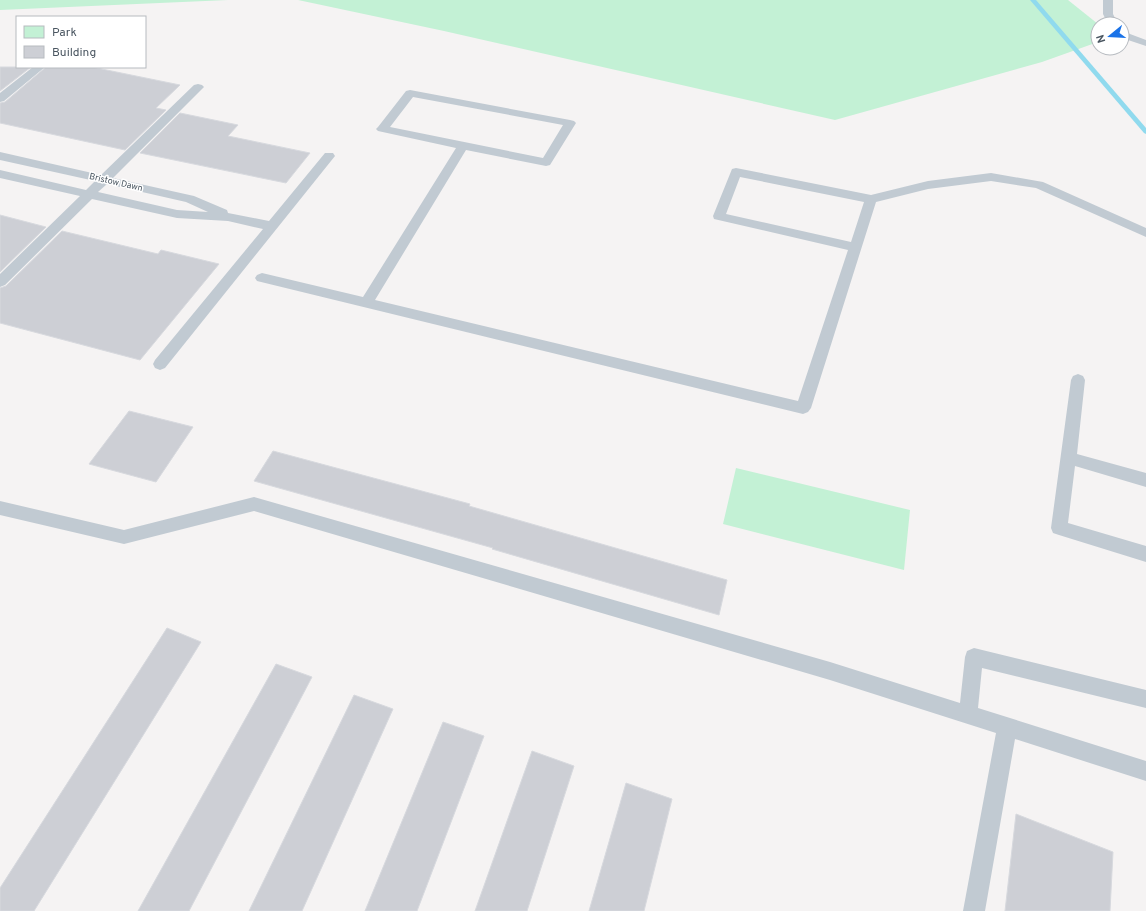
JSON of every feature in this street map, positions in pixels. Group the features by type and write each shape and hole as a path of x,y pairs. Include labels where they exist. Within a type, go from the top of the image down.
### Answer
{"lane":[{"path":"1108,0 1109,16"},
{"path":"1130,38 1146,43"},
{"path":"0,98 39,68"},
{"path":"0,282 198,87"},
{"path":"410,93 570,123 546,162 463,146 382,129 410,93"},
{"path":"367,302 463,146"},
{"name":"Bristow Dawn","path":"0,156 190,199 228,217"},
{"path":"160,364 329,156"},
{"path":"855,247 720,216 736,172 871,199 928,184 990,177 1039,185 1146,232"},
{"name":"Bristow Dawn","path":"0,174 177,214 228,217 272,226"},
{"path":"262,278 804,408 871,199"},
{"path":"1078,380 1059,528 1146,554"},
{"path":"1068,458 1146,480"},
{"path":"0,508 124,537 254,504 830,671 1146,771"},
{"path":"968,714 974,657 1146,699"},
{"path":"974,911 1007,727"}],"green space":[{"path":"0,0 228,0 0,10"},
{"path":"298,0 1068,0 1090,18 1090,45 1042,62 835,120 444,31"},
{"path":"736,468 910,510 904,570 723,524"}],"building":[{"path":"0,67 30,68 0,91"},
{"path":"45,68 97,68 180,85 156,108 166,110 125,150 0,123 0,103 5,102"},
{"path":"180,113 238,125 228,136 310,153 286,183 140,153"},
{"path":"0,215 46,227 0,272"},
{"path":"62,231 158,254 161,250 219,264 140,360 0,323 0,288 6,286"},
{"path":"129,411 193,427 156,482 89,464"},
{"path":"273,451 470,504 469,506 727,580 719,615 492,549 493,548 254,481"},
{"path":"167,628 201,642 34,911 0,911 0,888"},
{"path":"276,664 312,677 189,911 138,911"},
{"path":"354,695 393,709 302,911 249,911"},
{"path":"443,722 484,736 417,911 365,911"},
{"path":"532,751 574,766 527,911 475,911"},
{"path":"626,783 672,799 644,911 589,911"},
{"path":"1016,814 1113,852 1110,911 1005,911"}],"waterway":[{"path":"1033,0 1146,132"}]}
